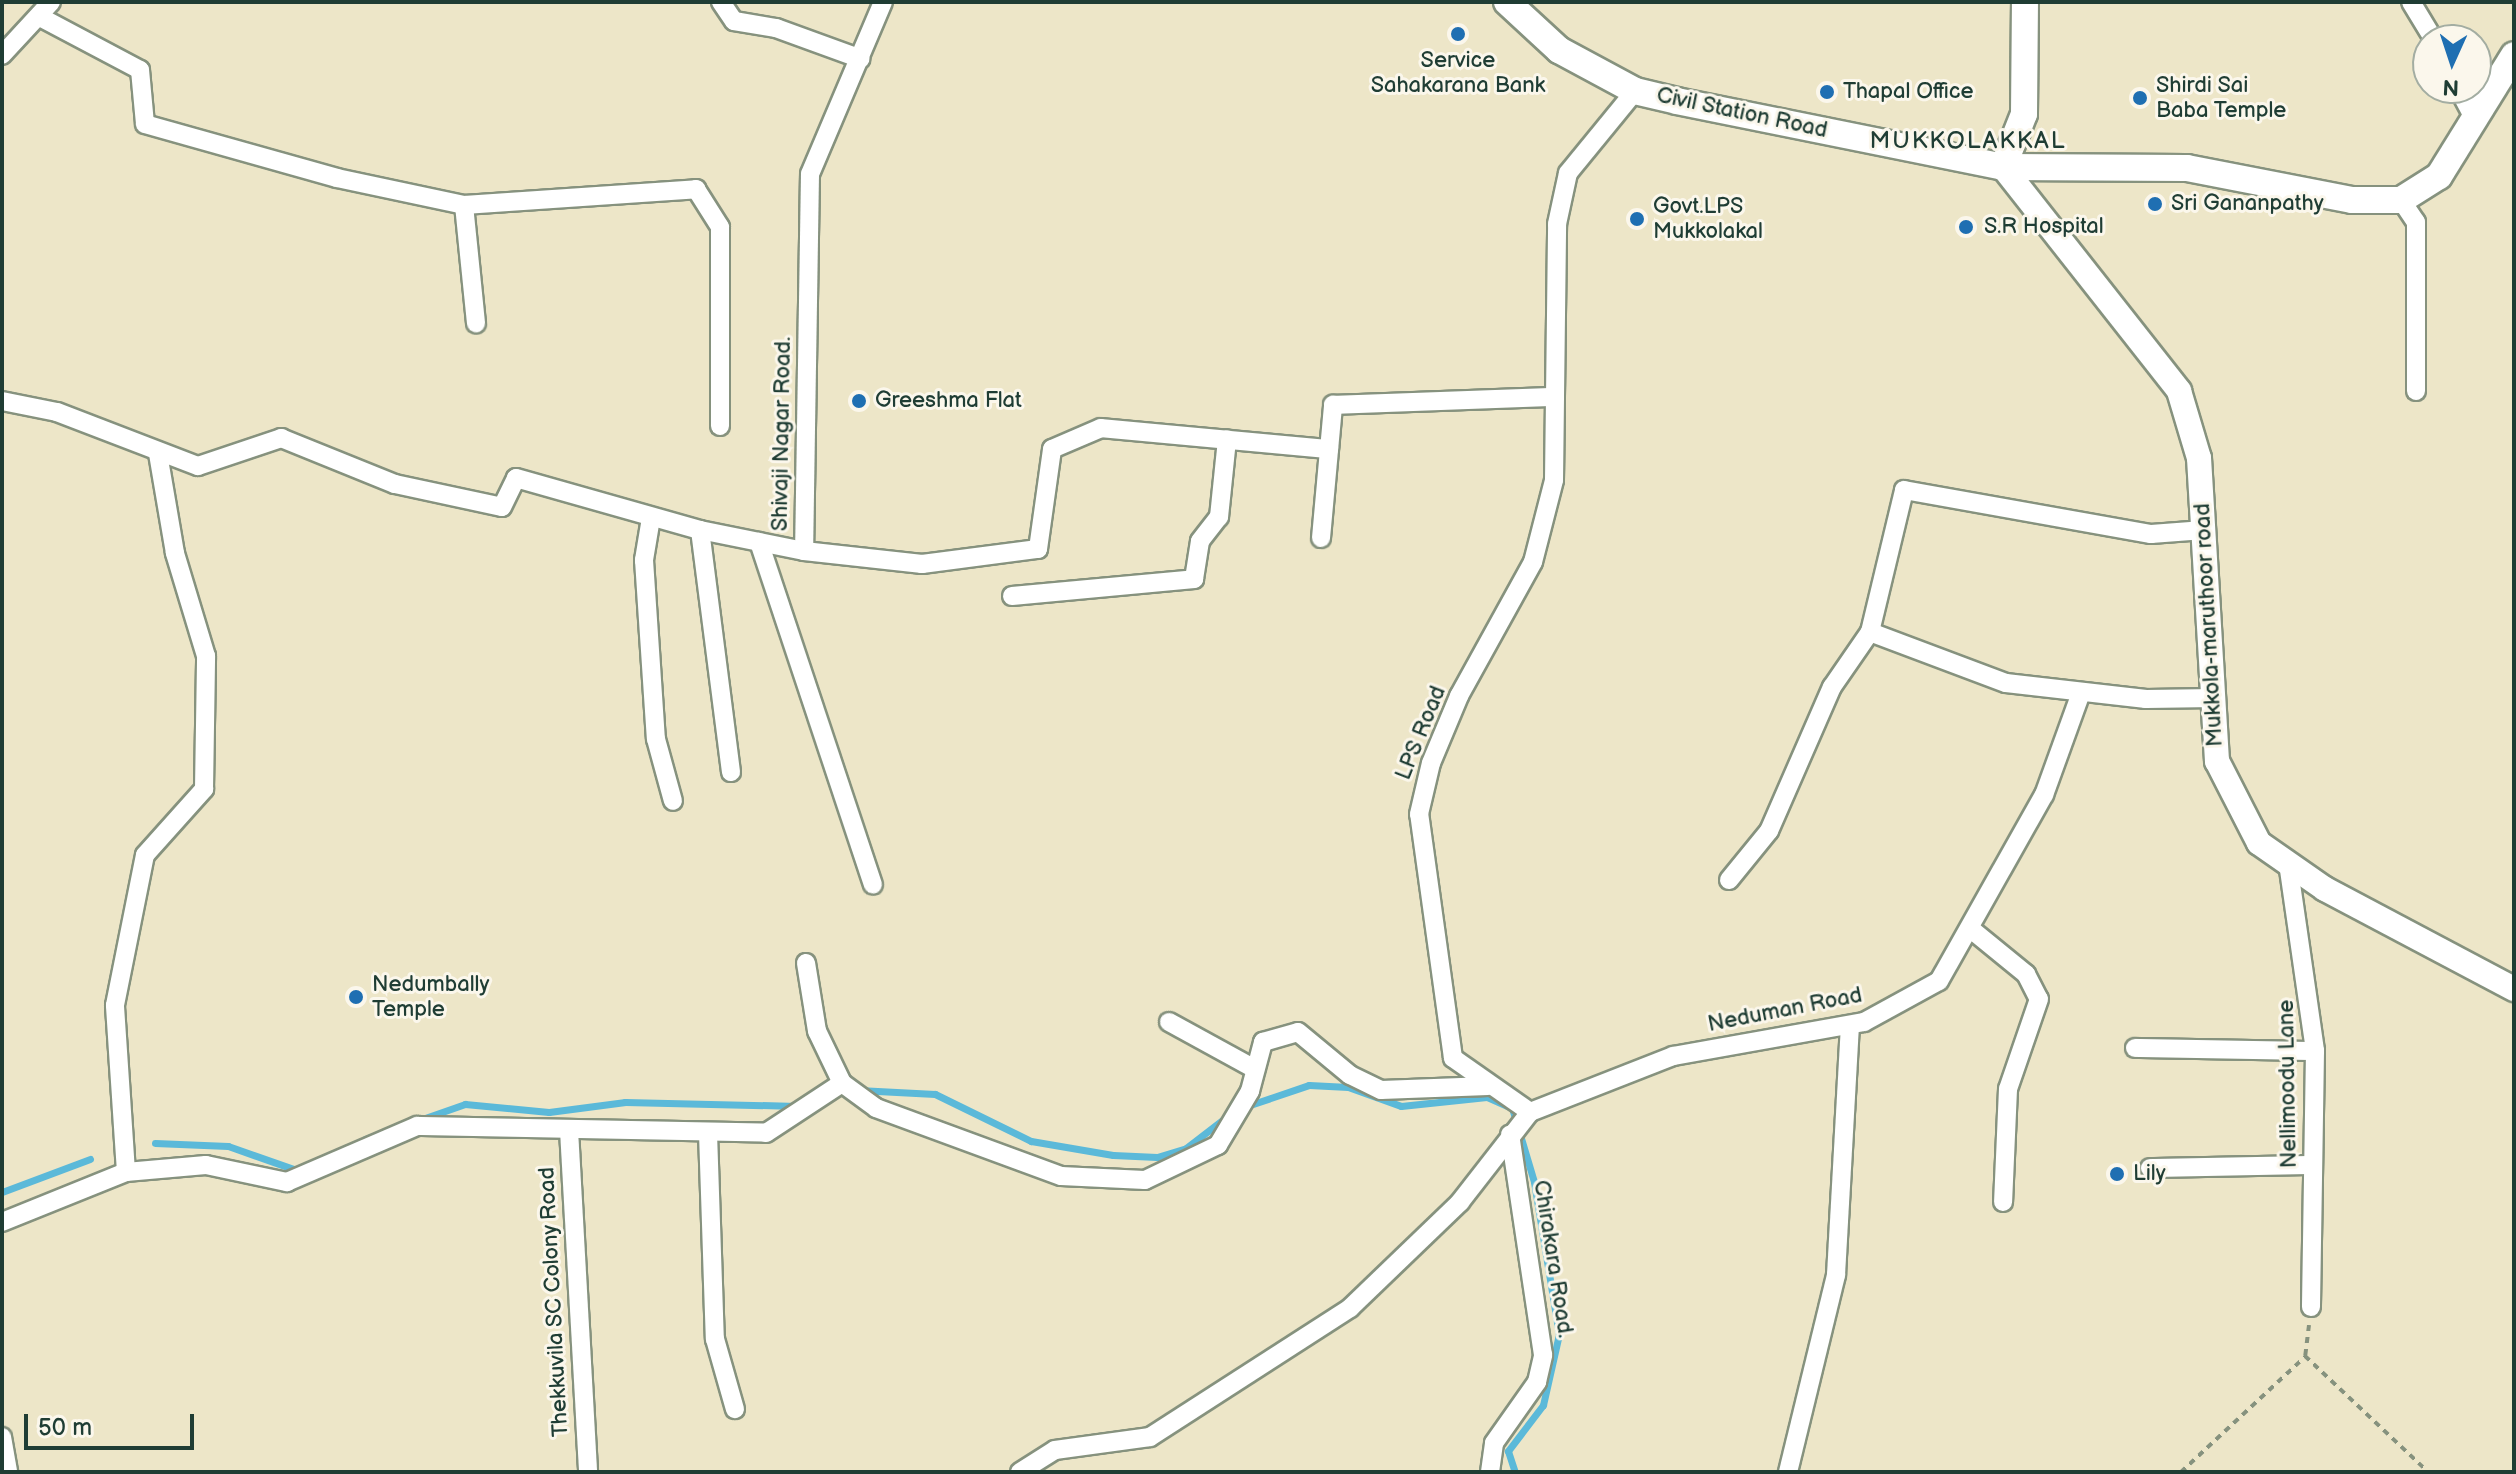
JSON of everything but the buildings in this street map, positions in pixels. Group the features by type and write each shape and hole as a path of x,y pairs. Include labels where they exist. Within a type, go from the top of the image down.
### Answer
{"main road":[{"name":"Civil Station Road","path":"1507,2 1559,50 1635,91 2003,167 2187,168 2352,200 2401,200"},
{"path":"2003,167 2024,114 2025,2"},
{"path":"2401,200 2439,176 2514,55"}],"street":[{"path":"721,2 734,21 776,28 861,59"},
{"name":"Shivaji Nagar Road.","path":"883,2 810,174 804,551 922,564 1038,549 1052,449 1101,428 1329,449"},
{"path":"2411,2 2424,24"},
{"path":"2,55 45,9 140,70 145,124 464,205 615,190 696,189 705,196 720,227 720,426"},
{"name":"LPS Road","path":"1530,1112 1488,1086 1453,1058 1419,847 1421,795 1459,696 1533,562 1554,480 1557,224 1568,173 1635,91"},
{"path":"2466,104 2475,120"},
{"name":"Mukkola-maruthoor road","path":"2003,167 2179,391 2199,458 2217,761 2259,843 2288,863 2514,989"},
{"path":"2401,200 2416,222 2416,391"},
{"path":"464,205 476,323"},
{"path":"1321,538 1333,405 1347,400 1555,397"},
{"path":"2,401 57,412 158,454 198,466 281,438 395,484 502,507 516,478 651,518 804,551"},
{"path":"1012,596 1194,579 1200,541 1219,517 1227,439"},
{"path":"126,1172 115,1005 145,855 204,789 206,656 175,553 158,454"},
{"path":"1729,880 1769,831 1832,687 1870,632 1904,490 2151,534 2204,530"},
{"path":"651,518 644,560 656,739 673,801"},
{"path":"700,530 731,772"},
{"path":"759,542 873,885"},
{"path":"1870,632 2006,683 2081,693 2215,698"},
{"name":"Neduman Road","path":"1530,1112 1673,1056 1850,1025 1939,981 1972,930 2060,761 2081,693"},
{"name":"Nellimoodu Lane","path":"2288,863 2315,1051 2311,1307"},
{"path":"1972,930 2026,974 2039,999 2008,1089 2003,1202"},
{"path":"806,963 817,1031 842,1083 876,1108 969,1147 1082,1181 1127,1182 1184,1165 1218,1145 1234,1126 1263,1042 1298,1032 1350,1075 1381,1090 1488,1086"},
{"path":"1169,1022 1255,1069"},
{"path":"1788,1472 1836,1275 1850,1025"},
{"path":"2135,1048 2315,1051"},
{"path":"2,1222 126,1172 206,1165 287,1182 395,1136 448,1123 569,1130 766,1133 842,1083"},
{"path":"1020,1472 1055,1450 1150,1437 1350,1308 1460,1202 1530,1112"},
{"name":"Thekkuvila SC Colony Road","path":"569,1130 588,1472"},
{"path":"708,1133 715,1339 735,1409"},
{"name":"Chirakara Road.","path":"1490,1472 1494,1443 1537,1382 1543,1355 1510,1134"},
{"path":"2150,1168 2313,1165"},
{"path":"2,1437 8,1472"}],"path":[{"path":"2181,1472 2306,1356 2311,1307"},
{"path":"2306,1356 2428,1472"}],"waterway":[{"path":"1247,1106 1309,1085 1348,1087 1401,1106 1487,1097 1512,1108 1534,1182 1559,1334 1543,1405 1508,1451 1515,1472"},
{"path":"858,1090 935,1094 1031,1141 1113,1155 1157,1157 1186,1148 1229,1115"},
{"path":"365,1139 465,1104 549,1112 625,1102 797,1106"},
{"path":"155,1143 228,1146 296,1170"},
{"path":"2,1192 90,1159"}],"place":[{"name":"Service Sahakarana Bank","path":"1458,34"},
{"name":"Thapal Office","path":"1827,92"},
{"name":"Shirdi Sai Baba Temple","path":"2140,98"},
{"name":"Sri Gananpathy","path":"2155,204"},
{"name":"Govt.LPS Mukkolakal","path":"1637,219"},
{"name":"S.R Hospital","path":"1966,227"},
{"name":"Greeshma Flat","path":"859,401"},
{"name":"Nedumbally Temple","path":"356,997"},
{"name":"Lily","path":"2117,1174"}],"district":[{"name":"MUKKOLAKKAL","path":"1968,141"}]}
